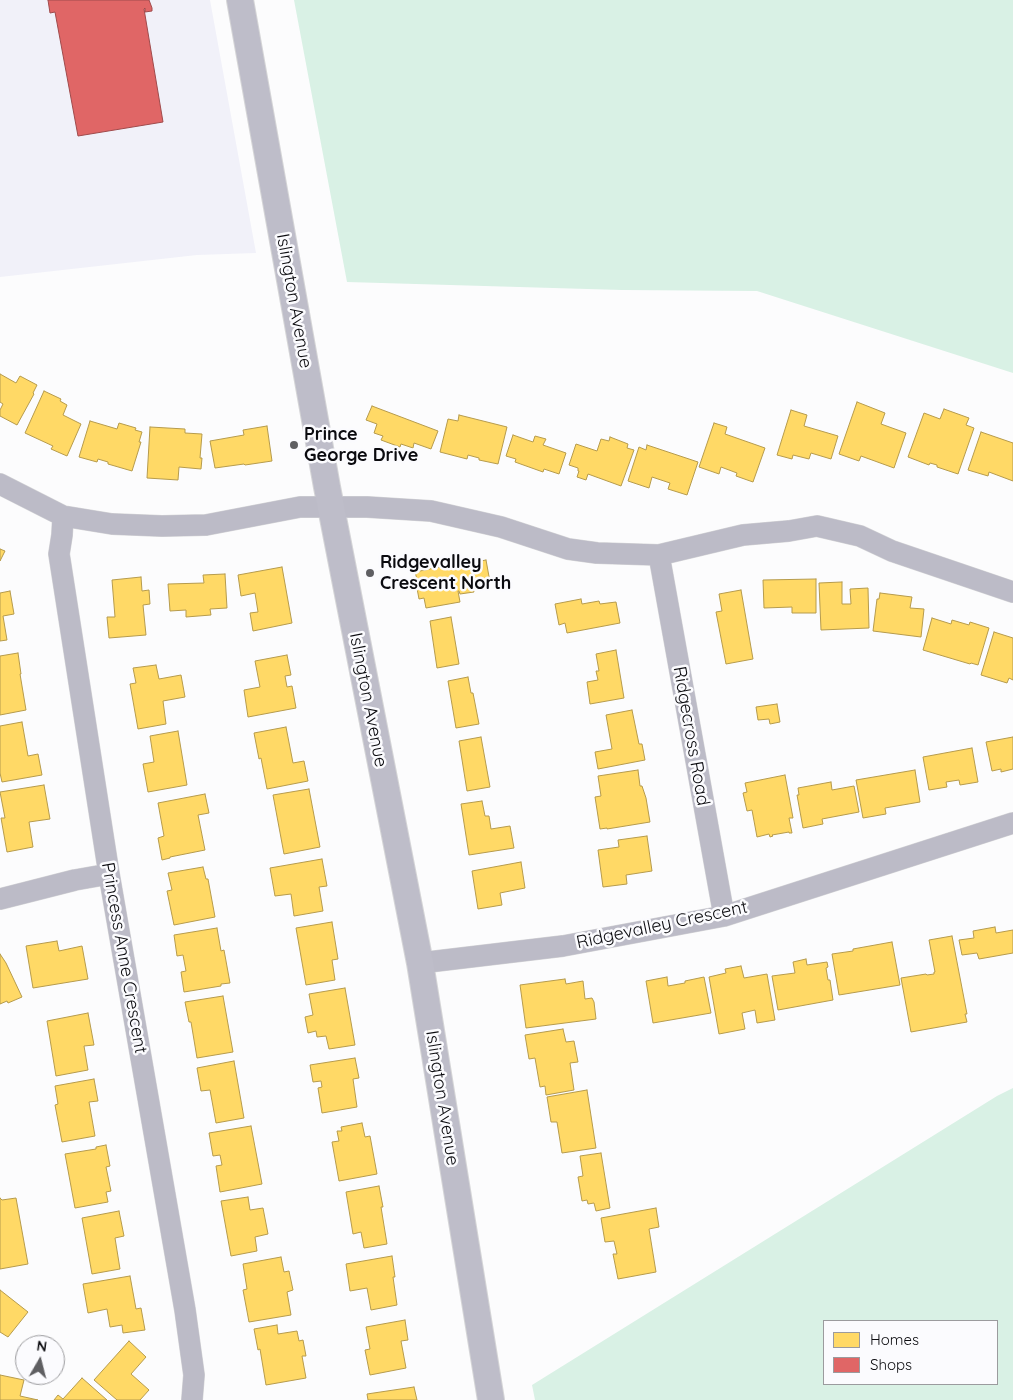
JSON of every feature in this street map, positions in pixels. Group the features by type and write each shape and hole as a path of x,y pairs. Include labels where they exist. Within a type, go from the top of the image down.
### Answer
{"main road":[{"name":"Islington Avenue","path":"240,0 330,507 420,963 491,1400"}],"street":[{"path":"0,484 63,516 112,524 206,525 296,507 367,507 431,511 501,527 568,548 597,553 659,555 743,534 789,531 817,526 860,536 892,551 1013,592"},
{"name":"Princess Anne Crescent","path":"63,516 59,554 109,874 185,1310 194,1375 192,1400"},
{"name":"Ridgecross Road","path":"659,555 724,916"},
{"name":"Ridgevalley Crescent","path":"420,963 563,946 724,916 1013,823"},
{"path":"0,899 74,880 109,874"}],"shaded area":[{"path":"0,0 210,0 256,253 197,255 0,277"}],"green space":[{"path":"294,0 1013,0 1013,373 757,291 622,290 347,282"},
{"path":"1013,1088 1013,1400 535,1400 532,1385 997,1096"}],"building: Homes":[{"path":"0,374 16,383 20,376 37,385 17,425 0,416 3,404 0,402"},
{"path":"44,391 61,399 60,401 67,405 63,415 81,424 67,456 51,449 53,446 25,433"},
{"path":"857,402 885,413 881,424 906,433 894,468 861,456 859,461 839,454"},
{"path":"372,406 438,431 431,449 414,443 413,448 401,444 400,447 381,440 383,436 374,433 377,424 366,420"},
{"path":"944,409 969,418 966,425 974,428 958,474 937,467 937,465 930,463 929,465 908,457 924,413 940,419"},
{"path":"791,410 807,415 804,426 838,436 831,459 811,453 809,459 793,455 792,459 777,455"},
{"path":"459,415 507,427 498,464 479,460 479,458 468,455 467,459 440,452 448,419 458,421"},
{"path":"90,421 117,429 119,423 136,428 135,430 142,432 139,442 141,442 132,471 98,459 97,462 79,457"},
{"path":"714,423 727,427 725,434 765,448 753,482 736,476 737,473 721,467 719,474 699,467"},
{"path":"267,426 272,461 215,468 210,441 244,435 243,430"},
{"path":"150,427 185,429 185,433 202,434 201,469 179,467 178,480 147,478"},
{"path":"981,432 1013,443 1013,481 989,472 988,476 968,470"},
{"path":"513,435 533,442 535,436 546,439 543,445 566,453 559,474 544,469 543,472 515,462 516,459 506,456"},
{"path":"610,437 628,444 627,448 634,450 621,486 588,474 586,480 577,477 578,468 569,465 576,444 597,451 601,439 609,441"},
{"path":"647,445 698,462 687,495 668,489 670,483 652,477 649,488 628,481 639,447 646,450"},
{"path":"0,549 5,551 0,561"},
{"path":"486,560 490,582 472,585 474,592 460,594 458,591 460,602 426,608 424,598 419,599 415,572 469,561 470,563"},
{"path":"282,567 292,623 253,631 250,613 258,612 255,593 241,596 238,575"},
{"path":"225,574 227,608 210,609 211,615 186,617 186,610 170,611 168,584 204,583 203,575"},
{"path":"141,577 142,591 149,590 150,604 143,605 146,635 109,638 107,617 115,617 112,580"},
{"path":"816,579 816,613 792,613 792,607 764,608 763,580"},
{"path":"842,582 842,604 851,604 850,589 868,588 869,628 821,630 819,583"},
{"path":"741,590 753,659 726,664 716,612 722,611 719,594"},
{"path":"10,591 14,614 3,616 7,640 0,641 0,593"},
{"path":"880,593 912,597 910,608 924,609 921,637 873,631 877,599 879,599"},
{"path":"581,599 582,604 599,601 600,604 616,602 620,623 567,633 565,623 559,625 555,604"},
{"path":"451,617 459,664 437,668 430,621"},
{"path":"932,618 951,624 952,620 969,625 970,622 989,628 978,665 923,650"},
{"path":"994,632 1013,638 1013,680 1009,678 1007,683 981,675"},
{"path":"616,650 624,698 590,704 587,682 598,680 596,671 599,671 596,654"},
{"path":"18,653 26,710 0,715 0,656"},
{"path":"287,655 291,675 285,676 287,687 292,686 296,708 248,717 244,690 260,687 255,661"},
{"path":"156,665 159,679 181,675 185,697 163,701 166,724 138,729 130,684 136,683 133,668"},
{"path":"468,677 479,724 456,728 448,681"},
{"path":"777,704 780,722 770,724 769,719 758,720 756,707"},
{"path":"632,710 639,744 642,744 645,760 598,769 595,752 612,749 606,715"},
{"path":"22,722 28,756 38,754 42,775 2,782 0,773 0,726"},
{"path":"286,727 293,763 304,761 308,781 267,789 254,733"},
{"path":"178,731 187,785 148,792 143,764 154,762 150,736"},
{"path":"481,737 490,787 467,791 459,741"},
{"path":"1013,737 1013,769 1001,772 1001,769 992,771 986,742"},
{"path":"972,748 978,782 960,785 959,780 946,782 947,787 929,790 923,757"},
{"path":"638,770 640,786 642,786 646,798 650,822 600,829 595,797 601,796 598,776"},
{"path":"915,770 920,802 885,808 886,814 863,818 856,780"},
{"path":"785,775 793,818 789,818 792,833 772,835 770,837 769,834 757,837 752,810 747,811 743,793 747,792 745,783"},
{"path":"831,782 832,790 854,786 859,812 822,819 823,824 803,828 797,795 799,795 798,788"},
{"path":"44,785 50,819 29,822 33,847 7,852 1,818 5,818 0,792"},
{"path":"309,789 320,847 284,854 273,795"},
{"path":"205,794 209,813 198,815 205,850 162,860 158,838 164,836 158,803"},
{"path":"482,801 485,816 489,816 491,829 510,826 514,848 469,855 461,804"},
{"path":"647,836 652,871 626,875 627,884 603,887 598,850 619,847 618,840"},
{"path":"322,859 327,886 319,887 323,911 294,916 291,894 275,896 270,868"},
{"path":"521,862 525,888 500,893 502,905 478,909 472,871"},
{"path":"203,867 206,879 208,879 215,917 174,925 167,891 172,890 168,873"},
{"path":"332,922 338,959 332,960 335,980 306,985 296,928"},
{"path":"995,927 996,933 1013,930 1013,953 979,959 977,953 962,955 959,940 974,938 973,931"},
{"path":"217,928 221,951 224,950 230,983 184,992 181,972 186,971 183,955 177,956 174,935"},
{"path":"952,936 967,1022 911,1032 901,978 934,974 929,940"},
{"path":"57,941 59,951 82,946 88,979 33,988 26,946"},
{"path":"892,942 900,985 839,995 832,954"},
{"path":"0,954 22,997 0,1004"},
{"path":"806,959 807,965 827,962 828,967 826,968 833,1000 778,1010 772,976 795,973 793,962"},
{"path":"741,966 744,978 767,974 775,1020 757,1023 755,1010 742,1013 745,1029 719,1034 709,977 726,973 725,969"},
{"path":"667,977 668,986 704,977 711,1013 653,1023 646,981"},
{"path":"565,979 566,984 583,981 585,999 592,998 596,1019 526,1028 520,985"},
{"path":"345,988 355,1045 329,1049 326,1036 317,1037 316,1031 308,1033 305,1017 313,1015 309,994"},
{"path":"223,996 233,1052 197,1058 191,1022 189,1022 185,1002"},
{"path":"88,1013 94,1045 84,1046 88,1070 56,1076 47,1021"},
{"path":"563,1029 566,1042 574,1041 578,1062 570,1063 574,1090 546,1095 545,1086 540,1087 535,1058 529,1059 525,1035"},
{"path":"355,1058 359,1078 353,1079 357,1107 322,1113 318,1088 322,1087 321,1081 313,1082 310,1065"},
{"path":"234,1061 244,1118 216,1123 210,1090 201,1091 197,1068"},
{"path":"94,1079 98,1101 89,1102 95,1136 62,1142 55,1105 58,1104 55,1086"},
{"path":"587,1090 596,1148 562,1153 557,1122 551,1122 547,1097"},
{"path":"362,1123 365,1137 370,1136 377,1174 339,1181 332,1142 339,1141 337,1131 342,1131 341,1127"},
{"path":"251,1126 262,1184 220,1192 216,1166 222,1165 220,1155 213,1156 209,1133"},
{"path":"106,1145 110,1166 106,1167 111,1191 106,1192 108,1202 75,1208 65,1154 96,1149 96,1147"},
{"path":"601,1153 610,1208 596,1211 594,1203 588,1204 587,1200 582,1201 578,1177 583,1176 580,1156"},
{"path":"379,1186 387,1244 364,1248 361,1232 353,1234 346,1192"},
{"path":"248,1197 250,1210 263,1208 268,1234 255,1237 257,1251 231,1256 221,1201"},
{"path":"0,1198 2,1200 16,1198 28,1264 0,1269"},
{"path":"656,1208 659,1227 649,1229 656,1272 618,1279 613,1254 617,1254 614,1241 605,1242 601,1218"},
{"path":"119,1211 124,1236 115,1238 120,1269 92,1274 82,1218"},
{"path":"392,1256 397,1305 371,1310 367,1288 350,1291 346,1264"},
{"path":"281,1257 284,1272 289,1271 293,1290 287,1292 291,1315 249,1322 243,1290 247,1289 243,1264"},
{"path":"130,1276 136,1309 141,1308 145,1330 123,1333 122,1325 110,1327 107,1309 88,1313 83,1284"},
{"path":"0,1290 28,1312 8,1337 0,1332"},
{"path":"405,1320 408,1340 401,1341 406,1368 370,1375 365,1350 370,1349 366,1327"},
{"path":"277,1325 278,1334 297,1331 299,1341 303,1340 306,1356 302,1356 306,1378 266,1385 260,1349 258,1350 254,1329"},
{"path":"129,1341 146,1357 131,1374 149,1390 140,1400 117,1400 94,1380"},
{"path":"0,1375 15,1378 15,1385 23,1385 20,1396 38,1400 0,1400"},
{"path":"82,1378 107,1400 54,1400 58,1395 63,1399"},
{"path":"414,1387 417,1400 368,1400 367,1394"}],"building: Shops":[{"path":"48,0 149,0 152,11 145,12 144,9 163,122 78,136 55,12 50,13"}],"place":[{"name":"Prince George Drive","path":"294,445"},
{"name":"Ridgevalley Crescent North","path":"370,573"}]}
